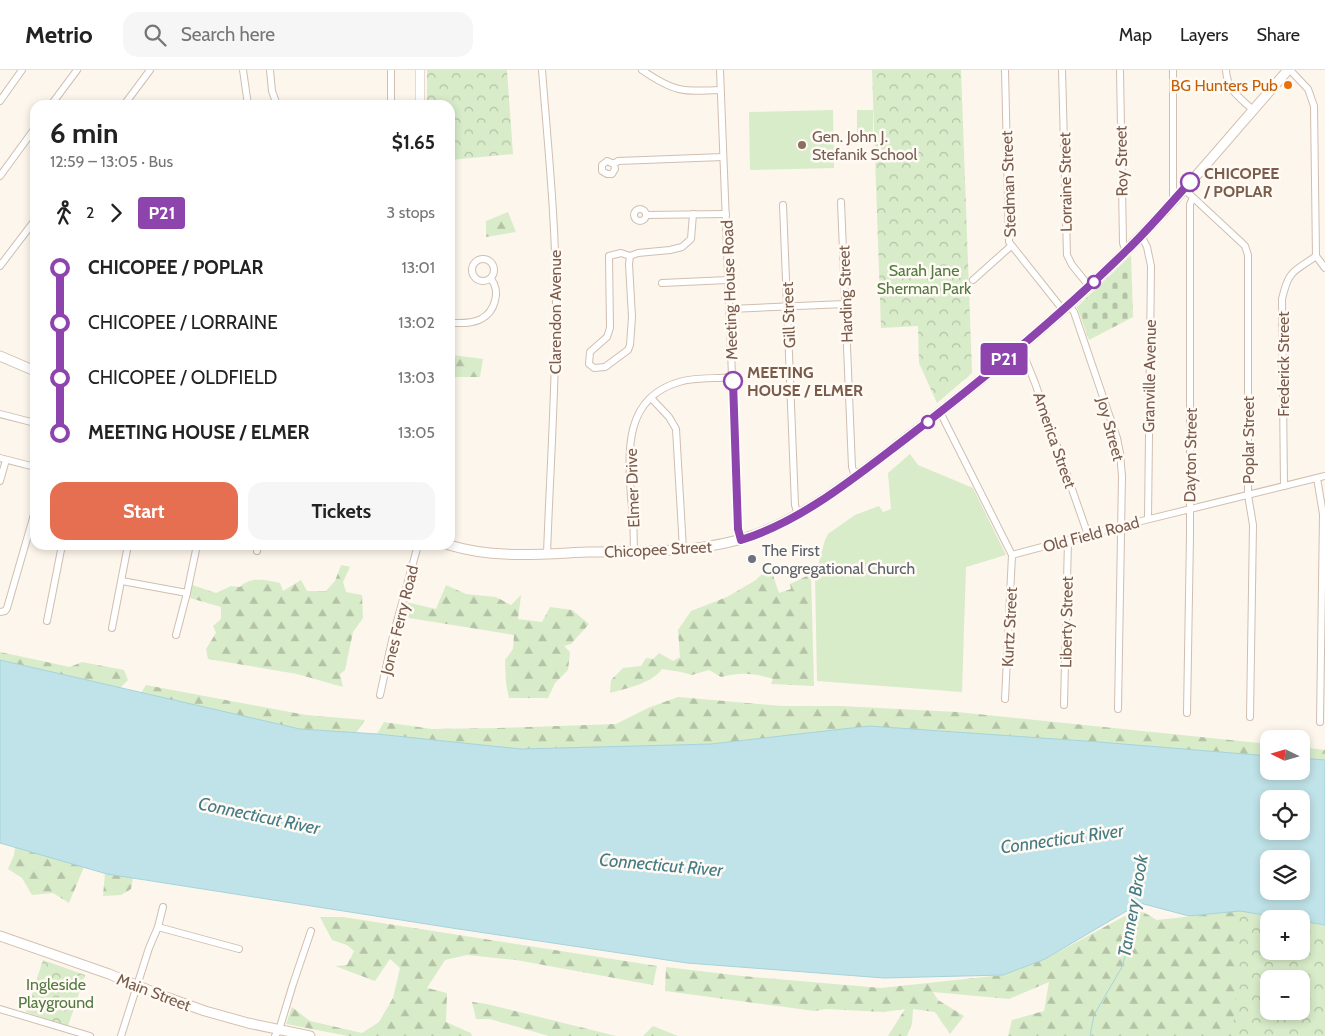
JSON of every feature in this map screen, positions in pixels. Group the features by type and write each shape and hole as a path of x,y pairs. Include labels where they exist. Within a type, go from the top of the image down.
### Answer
{"main road":[{"name":"Chicopee Street","path":"455,547 472,551 493,553 547,554 716,546 741,540 773,528 798,515 855,476 940,412 1066,307 1126,251 1184,189 1289,70"},
{"path":"0,356 30,369"},
{"name":"Main Street","path":"0,936 205,1011 277,1033 310,1036"}],"street":[{"path":"0,101 22,70"},
{"path":"55,100 77,70"},
{"path":"128,100 150,70"},
{"path":"243,70 247,100"},
{"path":"270,70 272,91 275,100"},
{"path":"391,70 391,100"},
{"path":"420,70 420,100"},
{"name":"Clarendon Avenue","path":"542,70 553,218 556,298 547,554"},
{"path":"642,70 664,85 674,89 688,91 720,90"},
{"name":"Meeting House Road","path":"720,70 738,529 741,540"},
{"name":"Stedman Street","path":"1005,70 1008,237 1011,246 1066,307"},
{"name":"Lorraine Street","path":"1062,70 1067,255 1070,262 1089,286"},
{"name":"Roy Street","path":"1120,70 1123,243 1126,251"},
{"path":"1173,70 1173,201"},
{"path":"1226,70 1229,87 1253,110"},
{"path":"1289,70 1308,88 1314,106 1316,256 1325,268"},
{"path":"0,176 30,135"},
{"path":"614,164 618,161 723,157"},
{"name":"Poplar Street","path":"1184,189 1240,241 1245,246 1247,252 1248,495 1253,525 1250,717"},
{"name":"Dayton Street","path":"1187,713 1190,207 1193,198"},
{"name":"Harding Street","path":"841,202 852,467 855,476"},
{"name":"Gill Street","path":"783,204 795,505 798,515"},
{"path":"630,256 631,343 628,350 609,365 596,369 589,364 590,352 607,337 610,328 608,256 621,253 630,256 638,253 679,249 689,242 693,214"},
{"path":"646,215 726,214"},
{"path":"0,266 30,227"},
{"name":"Granville Avenue","path":"1141,235 1147,247 1150,266 1148,519"},
{"path":"973,280 1011,246"},
{"name":"Frederick Street","path":"1284,486 1282,299 1286,282 1290,276 1295,270 1316,256"},
{"path":"455,323 474,322 487,315 493,306 496,296 495,285 491,279"},
{"path":"662,283 728,280"},
{"path":"730,309 846,304"},
{"name":"Joy Street","path":"1066,307 1074,312 1117,438 1120,453 1122,476 1118,709"},
{"name":"America Street","path":"1020,346 1035,383 1088,534"},
{"name":"Elmer Drive","path":"634,551 629,471 630,440 637,417 651,398 666,387 683,381 733,377"},
{"path":"651,398 670,417 676,429 683,549"},
{"path":"940,412 1012,555"},
{"path":"0,414 30,422"},
{"path":"0,481 3,459 30,465"},
{"name":"Old Field Road","path":"1012,555 1088,534 1325,476"},
{"path":"1317,478 1323,514 1320,722"},
{"path":"2,612 8,603 30,527"},
{"name":"Liberty Street","path":"1064,705 1068,540"},
{"path":"47,621 61,550"},
{"path":"112,628 127,550"},
{"path":"176,635 196,550"},
{"name":"Jones Ferry Road","path":"380,694 393,636 417,550"},
{"name":"Kurtz Street","path":"1005,700 1012,555"},
{"path":"122,580 187,592"},
{"path":"121,1036 163,907"},
{"path":"158,927 239,948"},
{"path":"277,1033 311,931"},
{"path":"0,1009 90,1036"}],"green space":[{"path":"427,70 507,70 513,154 455,160 455,100 427,100"},
{"name":"Sarah Jane Sherman Park","path":"872,70 961,70 972,373 937,403 919,363 918,326 881,328"},
{"path":"833,110 834,168 750,170 749,112"},
{"path":"857,110 873,110 873,133 857,133"},
{"path":"508,212 516,232 486,237 486,221"},
{"path":"1131,255 1133,317 1089,340 1077,307"},
{"path":"455,355 483,359 480,377 455,377"},
{"path":"910,454 918,465 973,488 1006,555 966,567 962,692 817,681 815,576 825,540 828,534 855,515 879,506 883,512 891,509 888,473"},
{"path":"341,565 350,567 343,582 346,592 362,595 363,618 353,632 345,670 340,674 343,687 297,674 208,659 206,649 216,633 213,626 221,619 221,607 190,598 192,585 216,593 231,586 240,587 249,581 264,580 280,583 283,591 301,580 307,591 326,591 335,581"},
{"path":"770,570 779,593 791,589 790,584 811,574 814,686 771,684 773,679 753,674 735,674 721,677 709,670 692,675 662,669 645,682 610,693 611,680 623,668 641,666 646,658 653,659 659,653 673,661 680,657 678,630 691,611 727,597"},
{"path":"446,585 466,594 496,597 511,605 521,595 518,619 542,622 550,607 572,610 589,624 571,644 564,646 570,652 568,670 555,683 548,698 509,698 505,660 513,649 514,635 403,617 406,602 436,609"},
{"path":"0,652 70,667 82,662 124,670 128,680 120,688 0,660"},
{"path":"146,685 306,715 365,720 356,733 300,729 141,693"},
{"path":"678,697 782,706 841,706 957,712 1260,743 1260,755 869,726 711,744 521,749 377,734 384,722 432,729 616,724 648,708"},
{"path":"1310,748 1325,750 1325,760 1310,759"},
{"path":"15,847 84,867 69,903 53,893 32,895 22,878 8,869"},
{"path":"105,873 133,878 131,889 121,895 103,896"},
{"path":"1138,909 1157,920 1240,911 1260,917 1260,960 1304,960 1306,970 1260,970 1260,1020 1310,1020 1310,983 1325,1036 1008,1036 1012,1020 1044,1011 1049,982 1009,999 933,992 938,1000 964,1016 950,1034 935,1012 913,1009 912,1023 907,1036 888,1036 905,1009 884,1012 826,1009 815,1011 665,991 666,967 742,976 881,988 1003,975 1045,959"},
{"path":"1240,911 1260,914 1260,960 1310,960 1310,922 1325,925 1325,1036 1233,1036"},
{"path":"320,917 343,917 657,966 653,985 516,960 467,955 445,960 427,988 447,993 446,1022 471,1033 472,1036 348,1036 286,1024 292,1007 310,1021 362,1033 379,1022 393,998 400,968 390,959 375,981 335,966 347,965 354,951 347,945 332,940"},
{"name":"Ingleside Playground","path":"43,960 85,975 68,1026 26,1012"},
{"path":"472,1002 487,1004 616,1036 549,1036 490,1019 476,1019"},
{"path":"653,1026 678,1036 643,1036"}],"water":[{"name":"Connecticut River","path":"0,660 300,729 377,734 521,749 711,744 869,726 1260,755 1260,780 1310,780 1310,759 1325,760 1325,925 1310,922 1310,910 1260,910 1260,914 1240,911 1189,916 1140,903 1045,959 1003,975 884,978 687,963 107,874 0,843"}],"waterway":[{"name":"Tannery Brook","path":"1090,1036 1094,1015 1122,967 1131,937 1135,906"}],"bus line":[{"name":"P21","path":"733,381 738,529 741,540 782,524 806,510 871,465 922,426 1069,305 1148,229 1190,182"}],"place":[{"name":"BG Hunters Pub","path":"1288,85"},
{"name":"Gen. John J. Stefanik School","path":"802,145"},
{"name":"CHICOPEE / POPLAR","path":"1190,182"},
{"name":"MEETING HOUSE / ELMER","path":"733,381"},
{"name":"The First Congregational Church","path":"752,559"}]}
